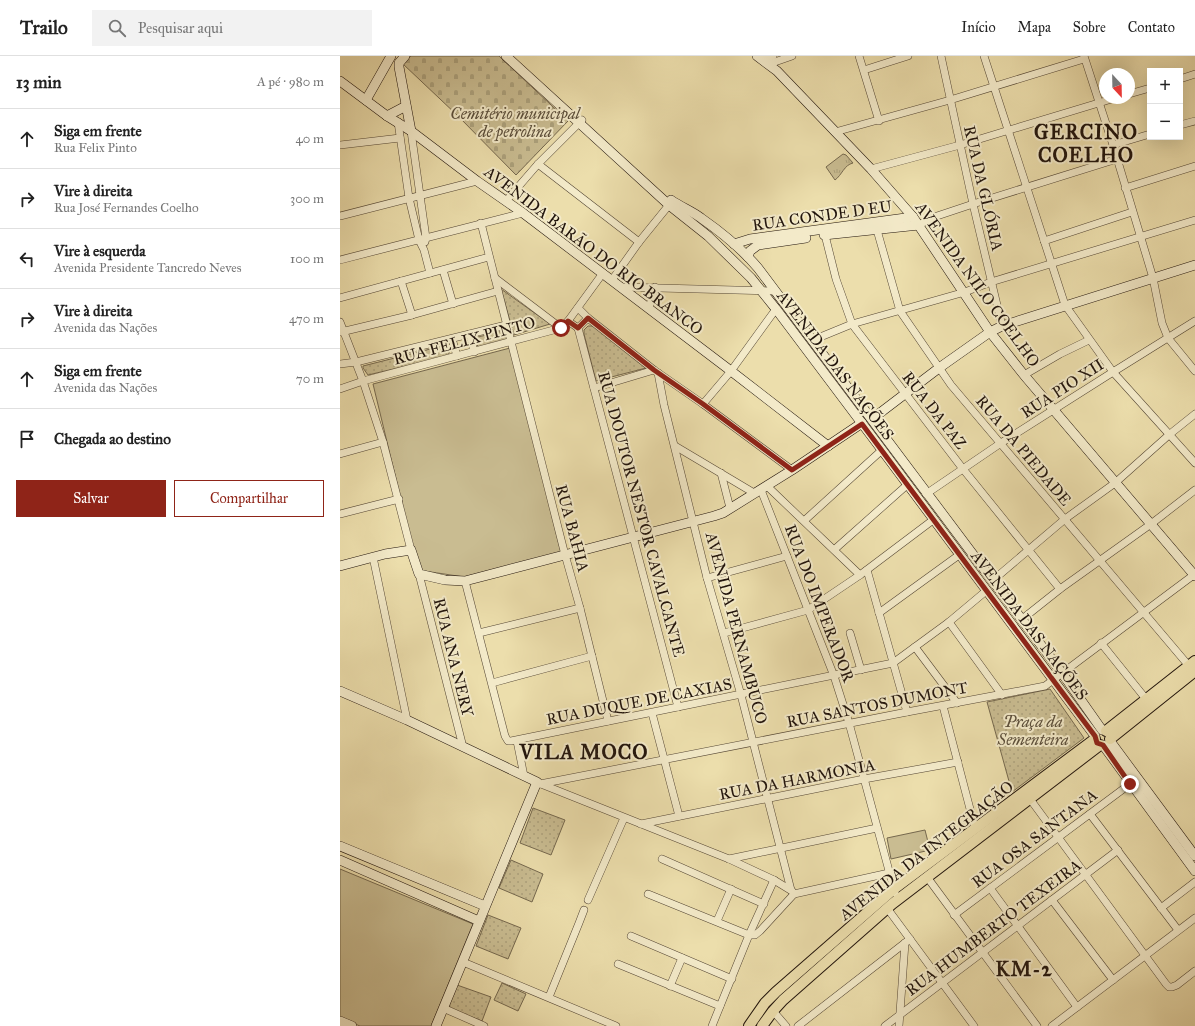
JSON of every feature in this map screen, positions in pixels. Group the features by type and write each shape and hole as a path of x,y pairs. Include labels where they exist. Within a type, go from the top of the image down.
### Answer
{"main road":[{"path":"366,100 391,56"},
{"path":"405,56 398,65 411,131"},
{"name":"AVENIDA DAS NAÇÕES","path":"506,56 670,200 702,218 748,257 1062,674 1103,738 1130,784 1195,872"},
{"name":"AVENIDA DAS NAÇÕES","path":"514,56 669,205 708,236 761,290 882,450 1052,680 1103,738 1195,856"},
{"name":"AVENIDA NILO COELHO","path":"748,56 777,70"},
{"name":"AVENIDA NILO COELHO","path":"765,59 871,169 914,217 990,332 1054,411 1195,575"},
{"name":"AVENIDA BARÃO DO RIO BRANCO","path":"340,81 387,116 411,131 621,286 828,446"},
{"path":"387,116 406,106"},
{"name":"RUA CONDE D EU","path":"748,257 750,251 758,245 914,217"},
{"name":"RUA CONDE D EU","path":"734,244 750,239 824,232 877,230 919,225"},
{"path":"872,420 939,368 990,332 1002,326 1195,265"},
{"path":"832,385 833,379 837,377 840,378"},
{"path":"340,566 385,554 412,550 419,574 445,580 465,581 694,522 719,514 761,490 862,424"},
{"path":"896,469 904,463"},
{"name":"AVENIDA DA INTEGRAÇÃO","path":"756,1025 765,1003 776,992 894,889 975,828 1103,738 1146,699 1193,666"},
{"name":"AVENIDA DA INTEGRAÇÃO","path":"756,1025 887,908 1030,799 1193,666"},
{"path":"340,691 407,720 538,783 485,906 436,1026"},
{"path":"340,846 485,906"},
{"path":"340,860 480,921"},
{"path":"340,1021 352,1026"}],"street":[{"path":"765,59 792,56"},
{"path":"859,56 879,120"},
{"path":"864,70 908,56"},
{"name":"RUA DA GLÓRIA","path":"941,56 973,204 1002,326"},
{"path":"984,56 1065,305 1113,372 1195,463"},
{"path":"835,132 950,100 1084,57 1099,103 960,145 871,169"},
{"path":"1183,78 1195,74"},
{"path":"1135,92 1147,89"},
{"path":"1099,104 1141,237 1153,278 1159,312 1168,338 1195,371"},
{"path":"506,201 538,164 580,121"},
{"path":"1183,124 1195,121"},
{"path":"398,122 409,198 418,240 424,250 430,273"},
{"path":"411,131 426,238 424,250"},
{"path":"1113,145 1147,135"},
{"path":"340,146 401,140 413,141"},
{"path":"919,225 934,217 1116,159"},
{"path":"538,164 639,242"},
{"path":"1125,188 1195,166"},
{"path":"340,216 477,181"},
{"path":"612,280 639,242 669,205"},
{"path":"1044,241 1132,212"},
{"path":"340,260 523,213"},
{"path":"914,217 934,217"},
{"path":"812,340 852,324 965,292 991,282 1195,220"},
{"name":"RUA BAHIA","path":"481,223 608,721"},
{"name":"RUA DA PIEDADE","path":"877,230 900,310 951,385 1002,443 1143,612 1193,666"},
{"name":"RUA DA PAZ","path":"824,232 836,279 852,324 963,468 1060,589"},
{"path":"340,298 490,257"},
{"path":"444,270 453,304"},
{"name":"RUA FELIX PINTO","path":"340,389 363,381 561,328 578,308 603,273"},
{"path":"495,278 561,328"},
{"path":"401,281 412,315"},
{"path":"621,286 775,291"},
{"path":"649,308 655,287"},
{"path":"342,332 412,315 498,291"},
{"path":"578,308 588,318 656,372 703,404 792,470"},
{"path":"703,404 731,371 776,309"},
{"path":"568,321 578,328 588,318"},
{"name":"RUA PIO XII","path":"926,494 963,468 1195,321"},
{"path":"340,322 342,332 363,381 383,442 412,550"},
{"path":"340,364 356,362 452,339 506,324"},
{"name":"RUA DOUTOR NESTOR CAVALCANTE","path":"578,328 678,707"},
{"path":"470,334 474,352"},
{"path":"452,339 457,356"},
{"path":"1024,375 1060,354 1089,340"},
{"path":"594,388 656,372"},
{"name":"AVENIDA PERNAMBUCO","path":"656,372 707,578 741,695 792,892"},
{"path":"992,581 1065,520 1115,483 1195,414"},
{"path":"340,454 383,442"},
{"path":"675,446 721,473 761,490 805,520 860,575"},
{"path":"805,520 882,450"},
{"path":"721,473 730,508"},
{"path":"835,549 907,485"},
{"name":"RUA DO IMPERADOR","path":"761,490 834,676 849,723 889,873 898,899"},
{"path":"1021,620 1060,589 1151,524 1195,490"},
{"path":"340,514 399,499"},
{"path":"724,633 808,610 867,570 933,520"},
{"path":"879,613 959,555"},
{"path":"707,578 788,556"},
{"path":"373,557 407,720"},
{"path":"867,570 907,712"},
{"name":"RUA ANA NERY","path":"419,574 463,747"},
{"name":"RUA SANTOS DUMONT","path":"538,783 1045,686 1195,575"},
{"path":"465,581 505,736 507,739 514,741 524,776"},
{"name":"RUA DUQUE DE CAXIAS","path":"514,741 893,663 949,622 986,591"},
{"path":"479,633 580,608"},
{"path":"949,622 1002,695"},
{"path":"850,633 861,670"},
{"path":"1101,644 1146,699"},
{"path":"915,647 957,703"},
{"path":"492,683 592,656"},
{"path":"943,706 975,828"},
{"path":"652,713 663,760 679,816"},
{"name":"RUA DA HARMONIA","path":"641,824 864,779 958,762"},
{"path":"538,783 729,859 774,880 792,892"},
{"name":"RUA OSA SANTANA","path":"954,915 1130,784"},
{"path":"1030,799 1166,984 1172,987 1177,985 1195,971"},
{"path":"1090,814 1178,930"},
{"path":"588,900 624,818"},
{"path":"729,859 877,828"},
{"name":"RUA HUMBERTO TEXEIRA","path":"885,1026 941,982 1118,850"},
{"path":"662,859 764,904"},
{"path":"648,894 749,934 755,935 792,892 889,873"},
{"path":"927,877 1037,1026"},
{"path":"712,1026 749,934 774,880"},
{"path":"1161,908 1195,882"},
{"path":"990,888 1077,1007"},
{"path":"717,921 731,889"},
{"path":"1052,900 1113,980"},
{"path":"887,908 907,941 941,982 971,1025"},
{"path":"549,997 584,910"},
{"path":"1052,1026 1195,918"},
{"path":"630,936 732,979"},
{"path":"899,1026 907,941"},
{"path":"798,1026 907,941"},
{"path":"670,986 682,958"},
{"path":"463,962 549,997 612,1025"},
{"path":"618,964 720,1006"},
{"path":"443,1008 484,1026"},
{"path":"773,1010 786,1026"}],"green space":[{"name":"Cemitério municipal de petrolina","path":"411,56 499,56 568,121 516,175 458,116 403,64"},
{"path":"843,154 846,155 853,163 847,166 835,180 826,167"},
{"path":"501,289 550,324 514,335"},
{"path":"588,326 594,326 646,368 596,381 584,334 584,330"},
{"path":"503,331 505,332 507,340 479,347 476,344 478,337"},
{"path":"446,345 450,350 448,356 368,375 363,368 363,366"},
{"path":"510,348 561,552 464,577 418,570 373,384"},
{"name":"Praça da Sementeira","path":"1050,689 1084,738 1012,792 987,702"},
{"path":"533,808 565,820 551,855 520,843"},
{"path":"925,830 930,850 891,859 887,838"},
{"path":"511,860 543,874 532,902 499,888"},
{"path":"340,869 473,924 431,1026 360,1026 340,1018"},
{"path":"488,915 521,928 508,959 476,946"},
{"path":"502,983 526,994 518,1011 494,1000"},
{"path":"457,985 491,997 482,1021 448,1008"}],"district":[{"name":"GERCINO COELHO","path":"1086,144"},
{"name":"VILA MOCO","path":"584,752"},
{"name":"KM-2","path":"1024,969"}],"route":[{"path":"561,328 568,321 578,328 588,318 654,370 703,404 792,470 862,424 1095,736 1095,741 1098,744 1103,745 1130,784"}]}
